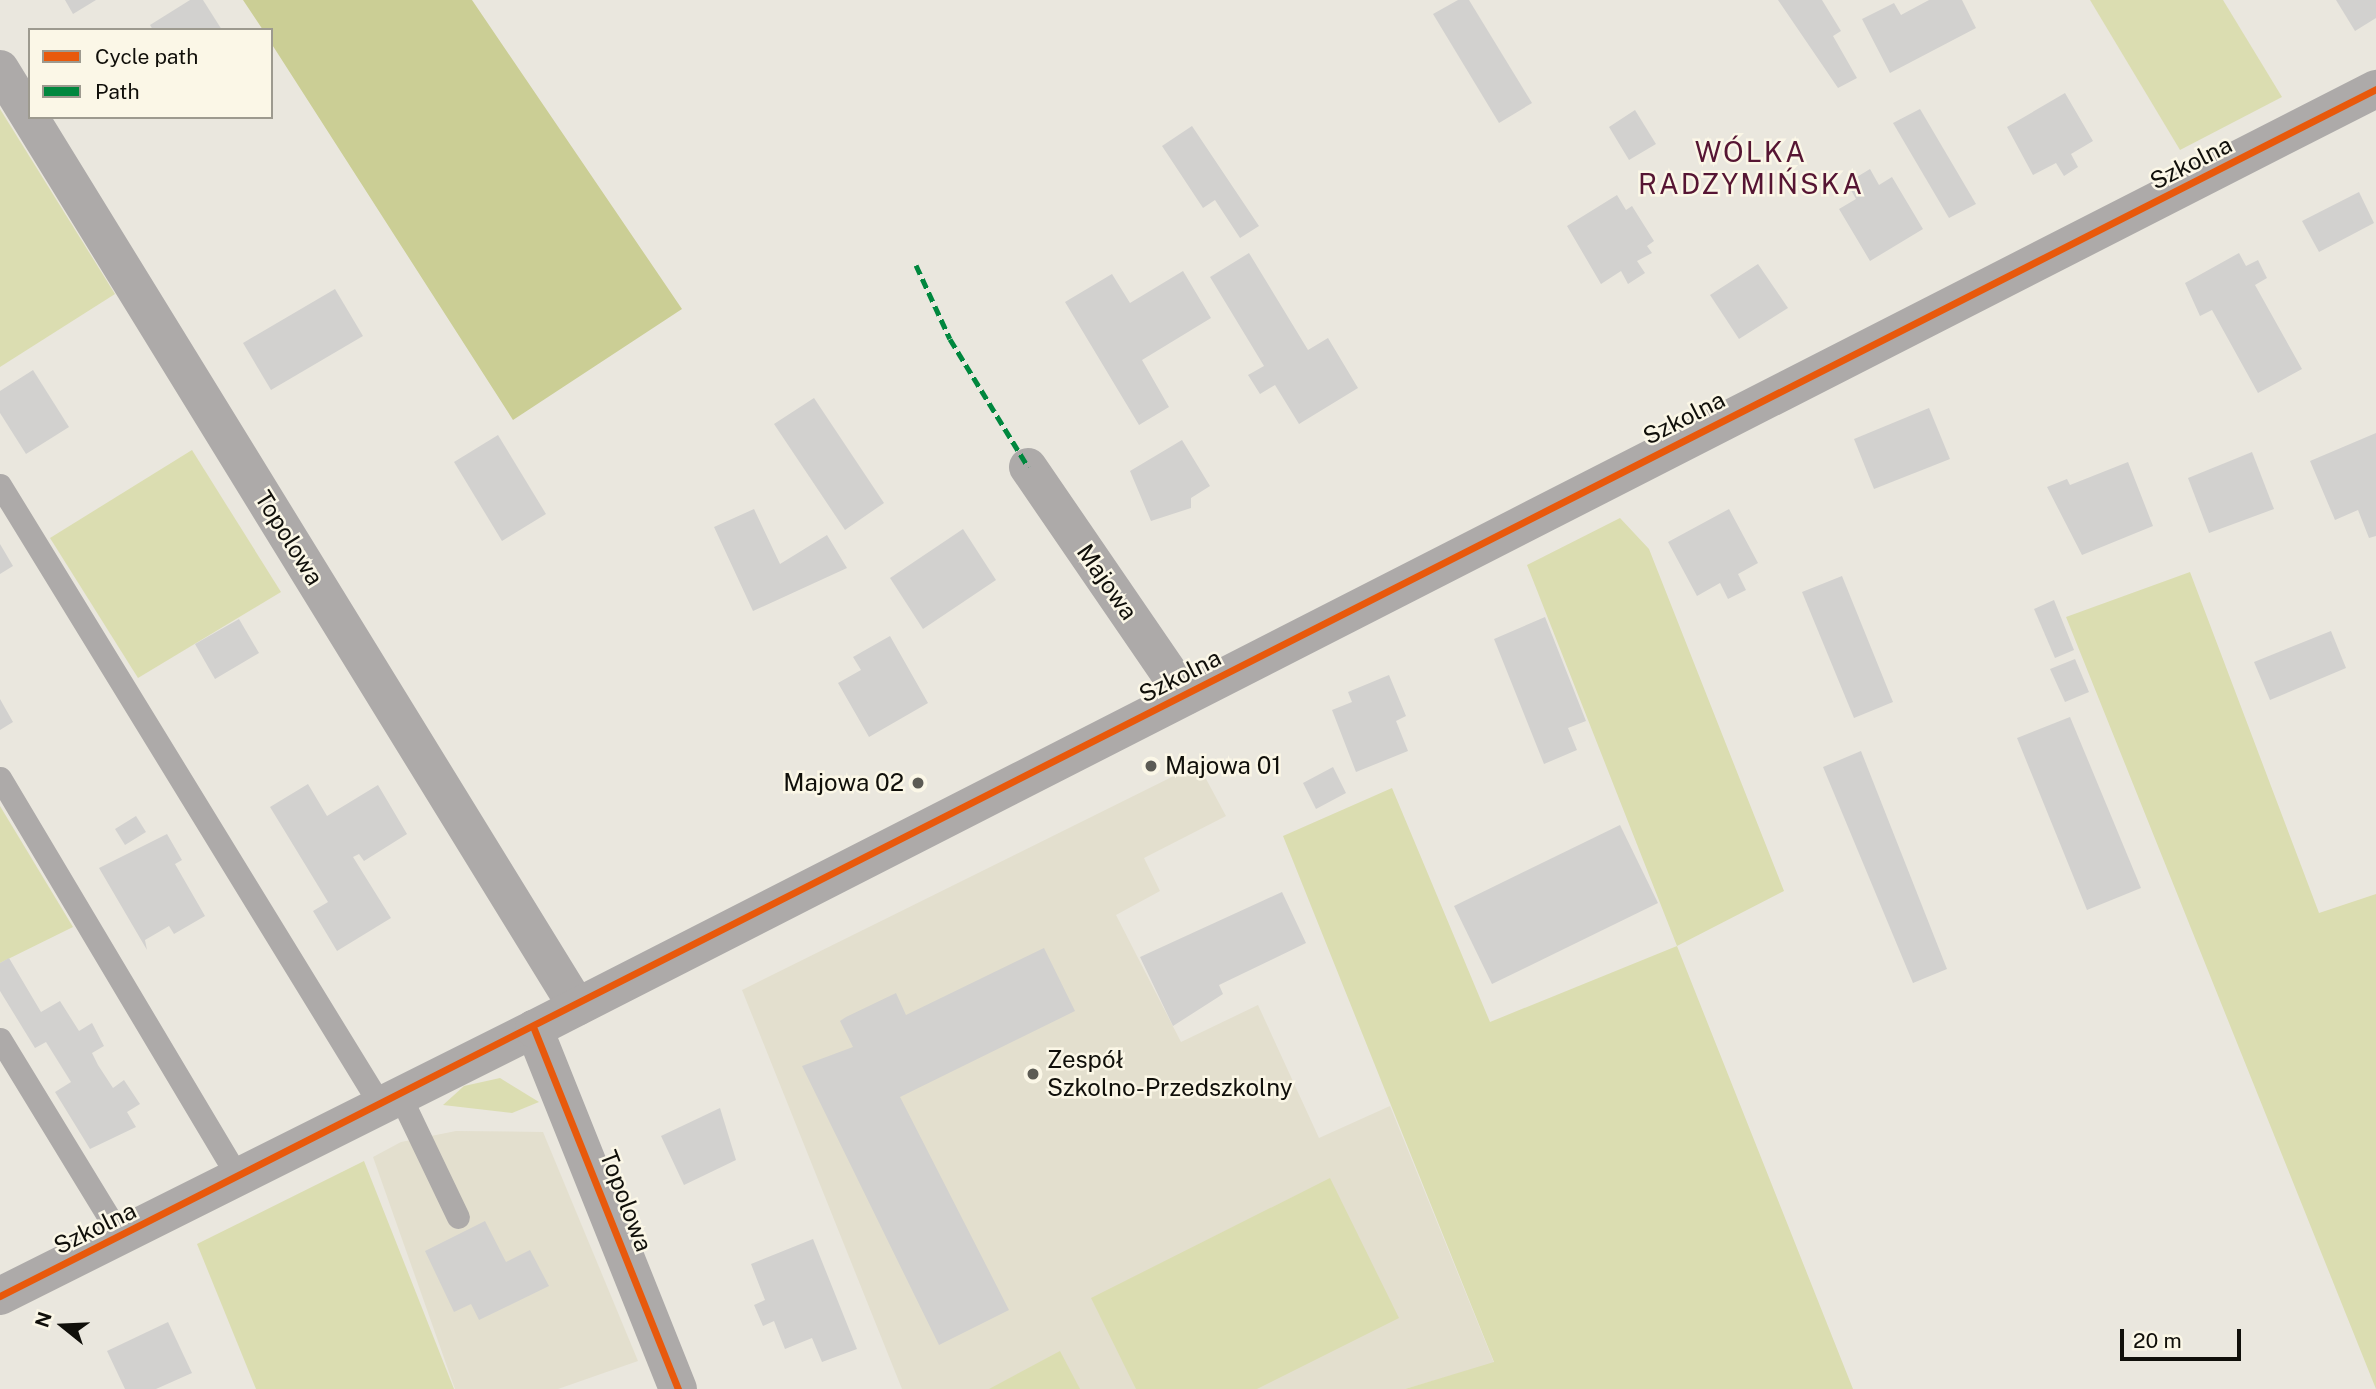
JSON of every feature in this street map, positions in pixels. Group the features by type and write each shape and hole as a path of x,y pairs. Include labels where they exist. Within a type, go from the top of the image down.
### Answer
{"street":[{"name":"Topolowa","path":"0,69 28,115"},
{"name":"Szkolna","path":"0,1296 577,1007 2375,92"},
{"name":"Topolowa","path":"31,119 577,1007"},
{"name":"Majowa","path":"1028,467 1185,696"},
{"name":"Topolowa","path":"534,1028 678,1389"}],"lane":[{"path":"0,485 390,1101 458,1217"},
{"path":"0,778 238,1178"},
{"path":"0,1039 121,1237"}],"shaded area":[{"name":"Zespół Szkolno-Przedszkolny","path":"1198,764 1226,816 1144,858 1160,891 1116,915 1181,1042 1258,1005 1319,1138 1390,1106 1494,1363 1405,1389 902,1389 742,990"},
{"path":"456,1131 543,1132 638,1361 558,1389 455,1389 373,1157 401,1142"}],"green space":[{"path":"243,0 472,0 682,309 513,420 273,46 273,28 262,28"},
{"path":"2090,0 2223,0 2282,97 2180,150"},
{"path":"0,109 115,294 0,367"},
{"path":"192,450 281,592 138,678 50,538"},
{"path":"1620,518 1649,549 1784,891 1677,946 1527,565"},
{"path":"2190,572 2319,913 2376,894 2376,1389 2066,617"},
{"path":"1392,788 1490,1022 1677,946 1853,1389 1405,1389 1494,1362 1283,836"},
{"path":"0,806 73,927 0,963"},
{"path":"500,1078 539,1102 512,1113 443,1105 464,1086"},
{"path":"364,1161 454,1389 256,1389 197,1244"},
{"path":"1330,1178 1399,1318 1257,1389 1136,1389 1091,1298"},
{"path":"1060,1351 1080,1389 989,1389"}],"building":[{"path":"65,0 96,0 73,14"},
{"path":"190,0 203,0 221,28 152,28 150,25"},
{"path":"1458,0 1469,0 1532,103 1499,123 1433,14"},
{"path":"1778,0 1822,0 1841,31 1833,36 1857,78 1838,88"},
{"path":"1929,0 1962,0 1976,28 1890,73 1862,19 1894,3 1901,15"},
{"path":"2336,0 2376,0 2376,18 2355,31"},
{"path":"2065,93 2093,141 2071,154 2078,167 2064,176 2056,163 2033,175 2007,127"},
{"path":"1920,109 1976,204 1949,218 1893,123"},
{"path":"1635,110 1656,144 1629,160 1609,127"},
{"path":"1192,126 1259,226 1240,238 1215,200 1203,208 1162,146"},
{"path":"1870,169 1879,185 1892,177 1923,229 1870,261 1839,209 1856,199 1847,183"},
{"path":"2359,192 2374,223 2319,252 2302,221"},
{"path":"1617,195 1626,210 1632,206 1654,241 1647,246 1652,253 1637,261 1645,273 1628,284 1621,271 1601,284 1567,226"},
{"path":"1249,253 1308,350 1328,338 1358,388 1299,424 1275,385 1260,394 1248,375 1264,366 1210,277"},
{"path":"2239,253 2246,266 2258,260 2267,278 2255,285 2302,369 2258,393 2212,310 2200,316 2185,283"},
{"path":"1758,264 1788,308 1739,339 1710,295"},
{"path":"1183,271 1211,318 1142,360 1169,407 1139,425 1065,302 1112,274 1130,303"},
{"path":"335,289 363,336 271,390 243,343"},
{"path":"33,370 69,427 26,454 0,413 0,391"},
{"path":"814,398 884,503 845,530 774,424"},
{"path":"1929,408 1950,459 1874,489 1854,439"},
{"path":"2376,433 2376,536 2369,538 2358,510 2335,520 2310,461"},
{"path":"498,435 546,514 502,541 454,462"},
{"path":"1182,440 1210,486 1191,498 1191,508 1151,521 1130,471"},
{"path":"2252,452 2274,509 2209,533 2188,478"},
{"path":"2128,462 2153,526 2082,555 2047,487 2067,479 2070,485"},
{"path":"754,509 780,564 827,535 847,568 753,611 714,527"},
{"path":"1729,509 1758,563 1738,574 1746,590 1728,599 1720,583 1697,596 1668,542"},
{"path":"963,529 996,580 923,629 890,578"},
{"path":"0,544 13,566 0,574"},
{"path":"1842,576 1893,702 1854,718 1802,592"},
{"path":"2054,600 2074,650 2055,658 2034,609"},
{"path":"1545,617 1586,721 1568,728 1577,750 1544,764 1494,639"},
{"path":"239,619 259,653 215,679 195,644"},
{"path":"2331,631 2346,668 2270,700 2254,662"},
{"path":"890,636 928,703 869,737 838,683 861,670 853,657"},
{"path":"2075,659 2089,692 2065,702 2050,669"},
{"path":"1389,675 1406,716 1396,721 1408,751 1356,772 1332,710 1352,702 1348,692"},
{"path":"0,699 13,722 0,730"},
{"path":"2070,717 2141,888 2087,910 2017,738"},
{"path":"1861,751 1947,969 1913,983 1823,767"},
{"path":"1333,767 1346,793 1316,809 1303,783"},
{"path":"308,784 327,816 378,785 407,834 364,861 359,854 353,857 391,918 337,951 313,911 328,902 270,807"},
{"path":"136,816 146,832 125,845 115,829"},
{"path":"1620,825 1658,903 1492,984 1454,906"},
{"path":"167,834 182,860 175,864 205,916 174,934 169,926 145,940 147,950 99,868"},
{"path":"1282,892 1306,943 1219,985 1223,994 1173,1026 1140,957"},
{"path":"1044,948 1075,1011 900,1097 1009,1310 939,1345 802,1066 853,1047 840,1021 846,1017 896,993 906,1015"},
{"path":"9,958 41,1012 60,1001 79,1031 92,1023 104,1046 92,1053 98,1065 113,1088 124,1080 140,1104 127,1112 136,1127 90,1149 55,1092 71,1082 46,1042 35,1048 0,991 0,963"},
{"path":"720,1108 736,1160 684,1185 661,1136"},
{"path":"485,1221 506,1262 530,1250 549,1286 479,1320 471,1304 454,1312 425,1251"},
{"path":"813,1239 857,1349 822,1362 812,1338 785,1349 774,1321 763,1326 754,1305 765,1300 751,1264"},
{"path":"168,1322 192,1373 156,1389 125,1389 107,1351"}],"marked path":[{"path":"916,265 950,339 1028,467"}],"cycle path":[{"path":"0,1296 2376,89"},
{"path":"534,1029 678,1389"}],"place":[{"name":"Majowa 01","path":"1151,766"},
{"name":"Majowa 02","path":"918,783"},
{"name":"Zespół Szkolno-Przedszkolny","path":"1033,1074"}],"district":[{"name":"WÓLKA RADZYMIŃSKA","path":"1751,168"}]}
